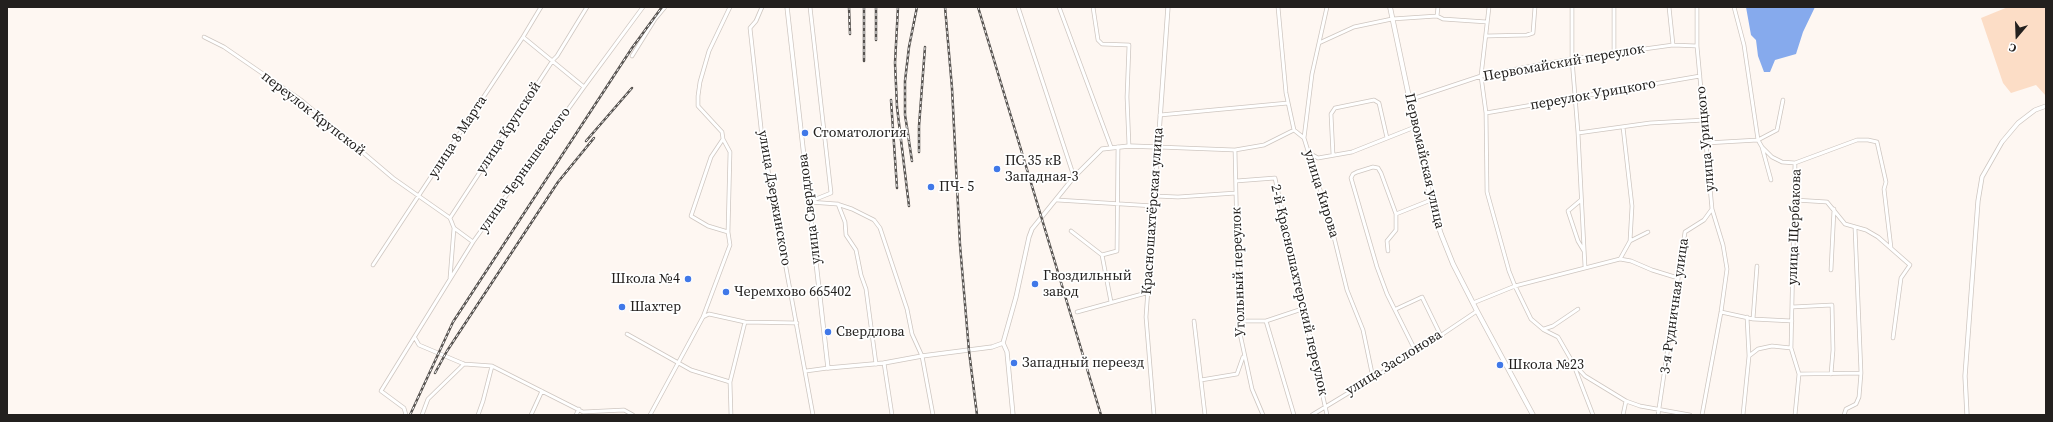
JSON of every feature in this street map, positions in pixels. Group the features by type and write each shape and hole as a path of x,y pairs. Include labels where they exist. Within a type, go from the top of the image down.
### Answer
{"main road":[{"name":"Первомайская улица","path":"1390,7 1431,200 1441,234 1453,264 1533,415"}],"street":[{"name":"улица 8 Марта","path":"373,266 524,37 541,7"},
{"name":"улица Крупской","path":"450,218 557,56 587,7"},
{"name":"улица Чернышевского","path":"406,415 404,408 381,391 473,242 584,87 644,7"},
{"path":"632,56 654,19 665,7"},
{"path":"650,415 680,363 698,322 702,317 730,245 728,232 730,152 723,139 722,132 698,106 698,96 700,82 709,51 730,7"},
{"name":"улица Дзержинского","path":"762,7 756,21 750,28 762,137 813,414"},
{"name":"улица Свердлова","path":"787,7 828,368"},
{"path":"809,202 831,193 810,7"},
{"path":"1018,7 1074,177"},
{"path":"1059,7 1111,147"},
{"path":"1093,7 1098,40 1102,44 1129,44 1127,97 1129,146"},
{"name":"Красношахтёрская улица","path":"1154,415 1146,317 1146,293 1155,196 1168,7"},
{"path":"1278,7 1288,103 1294,130 1304,138"},
{"name":"улица Кирова","path":"1327,7 1311,81 1304,138 1313,162 1331,225 1347,290 1363,330 1373,378"},
{"path":"1437,16 1438,7"},
{"path":"1489,7 1481,76 1486,113 1487,192 1509,271 1515,286 1531,319 1544,330 1558,337 1573,363 1593,415"},
{"path":"1486,36 1527,35 1533,33 1535,7"},
{"path":"1572,7 1574,99 1578,133 1585,267"},
{"path":"1614,7 1614,53"},
{"path":"1670,7 1673,45"},
{"name":"улица Урицкого","path":"1697,7 1697,46 1712,209 1723,245 1727,269 1722,312 1702,415"},
{"name":"улица Щербакова","path":"1734,7 1744,45 1758,140 1762,147 1771,180"},
{"path":"1319,43 1354,27 1392,18 1437,16 1444,19 1487,22"},
{"name":"переулок Крупской","path":"204,36 224,47 301,100 393,178 420,196"},
{"path":"524,37 584,87"},
{"name":"Первомайский переулок","path":"1409,100 1481,76 1572,58 1673,45 1697,46"},
{"name":"переулок Урицкого","path":"1486,113 1700,76"},
{"path":"1333,155 1331,114 1335,108 1374,100 1378,103 1388,138"},
{"path":"1706,143 1758,140 1777,130 1783,100"},
{"path":"1160,115 1288,103"},
{"path":"1967,415 1965,376 1978,201 1982,177 2002,142 2018,123 2035,110 2046,106"},
{"path":"1578,133 1623,127 1705,120"},
{"path":"1308,152 1318,158 1352,152 1415,127"},
{"path":"1620,259 1630,241 1632,206 1623,127"},
{"path":"1013,415 1007,352 1004,343 1029,237 1032,229 1057,200 1074,177 1102,148 1129,146 1235,150 1264,145 1294,130"},
{"path":"723,139 711,157 691,216 708,226 728,232"},
{"name":"улица Щербакова","path":"1795,415 1799,374 1791,348 1795,163 1857,140 1876,142 1886,182 1884,188 1891,248"},
{"path":"1102,255 1117,251 1119,203 1118,147"},
{"path":"1762,147 1772,157 1782,162 1795,163"},
{"name":"Угольный переулок","path":"1235,150 1240,321 1244,355 1252,389 1263,415"},
{"path":"1388,251 1387,241 1396,230 1396,214 1378,168 1374,167 1353,174 1351,178 1355,197 1377,268 1387,294 1396,309 1416,352"},
{"name":"2-й Красношахтерский переулок","path":"1236,181 1275,178 1302,309 1327,415"},
{"path":"1155,196 1178,197 1236,193"},
{"path":"420,196 450,218 454,228 450,280"},
{"path":"1057,200 1154,206"},
{"path":"1396,214 1431,200"},
{"path":"1581,200 1568,211 1578,241 1585,253"},
{"path":"1795,200 1827,202 1845,224 1866,230 1878,237 1910,265 1901,278 1892,338"},
{"path":"809,202 837,204 874,220 880,228 907,309 912,334 922,356 933,415"},
{"path":"837,204 845,222 846,235 856,250 861,275 866,289 876,364"},
{"name":"3-я Рудничная улица","path":"1658,415 1685,232 1704,220 1712,209"},
{"path":"1830,270 1834,209"},
{"path":"454,228 473,242"},
{"path":"1844,415 1846,409 1856,404 1859,397 1861,373 1855,228"},
{"path":"1071,231 1102,255 1112,302"},
{"path":"1630,241 1648,232"},
{"path":"1473,303 1515,286 1620,259 1631,261 1652,270 1678,278"},
{"path":"1753,319 1757,266"},
{"path":"1077,312 1146,293"},
{"path":"1396,309 1422,297 1441,336"},
{"path":"1792,307 1832,305 1833,350 1831,374"},
{"path":"1240,321 1266,321 1302,309"},
{"path":"1544,330 1553,326 1578,309"},
{"name":"улица Заслонова","path":"1312,415 1416,352 1441,336 1449,328 1477,311"},
{"path":"1722,312 1753,319 1792,321"},
{"path":"702,317 709,314 745,322 797,323"},
{"path":"1743,415 1749,356 1747,317"},
{"path":"1194,321 1205,415"},
{"path":"1266,321 1294,415"},
{"path":"731,415 730,382 745,322"},
{"path":"627,334 691,370 730,382"},
{"path":"415,338 419,345 464,364 492,366 583,412 624,410 633,415"},
{"path":"806,371 884,363 922,356 966,351 1004,343"},
{"path":"1749,356 1758,349 1772,346 1791,348"},
{"path":"1202,380 1237,374 1244,355"},
{"path":"884,363 892,415"},
{"path":"1573,363 1585,376 1626,401 1690,415"},
{"path":"422,415 428,399 464,364"},
{"path":"478,415 492,366"},
{"path":"1799,374 1861,373"},
{"path":"531,415 542,391"},
{"path":"1623,415 1626,401"},
{"path":"576,415 579,410"}],"shaded area":[{"path":"2008,7 2046,7 2046,96 2036,85 2011,93 2003,83 1981,18"}],"water":[{"path":"1746,7 1815,7 1803,32 1796,54 1775,60 1770,72 1764,72 1758,56 1756,40 1751,35"}],"railway":[{"path":"410,415 453,322 632,48 662,7"},
{"path":"849,7 850,34"},
{"path":"864,7 864,61"},
{"path":"876,7 876,40"},
{"path":"898,7 895,63 897,107 909,206"},
{"path":"909,140 905,115 905,81 909,47 917,7"},
{"path":"945,7 952,88 960,245 969,351 977,415"},
{"path":"978,7 1101,415"},
{"path":"919,152 919,126 925,47"},
{"path":"586,141 632,88"},
{"path":"891,100 897,188"},
{"path":"908,135 912,161"},
{"path":"435,373 447,351 558,182 594,138"}],"place":[{"name":"Стоматология","path":"805,133"},
{"name":"ПС 35 кВ Западная-3","path":"997,169"},
{"name":"ПЧ- 5","path":"931,187"},
{"name":"Школа №4","path":"688,279"},
{"name":"Гвоздильный завод","path":"1035,284"},
{"name":"Черемхово 665402","path":"726,292"},
{"name":"Шахтер","path":"622,307"},
{"name":"Свердлова","path":"828,332"},
{"name":"Западный переезд","path":"1014,363"},
{"name":"Школа №23","path":"1500,365"}]}
